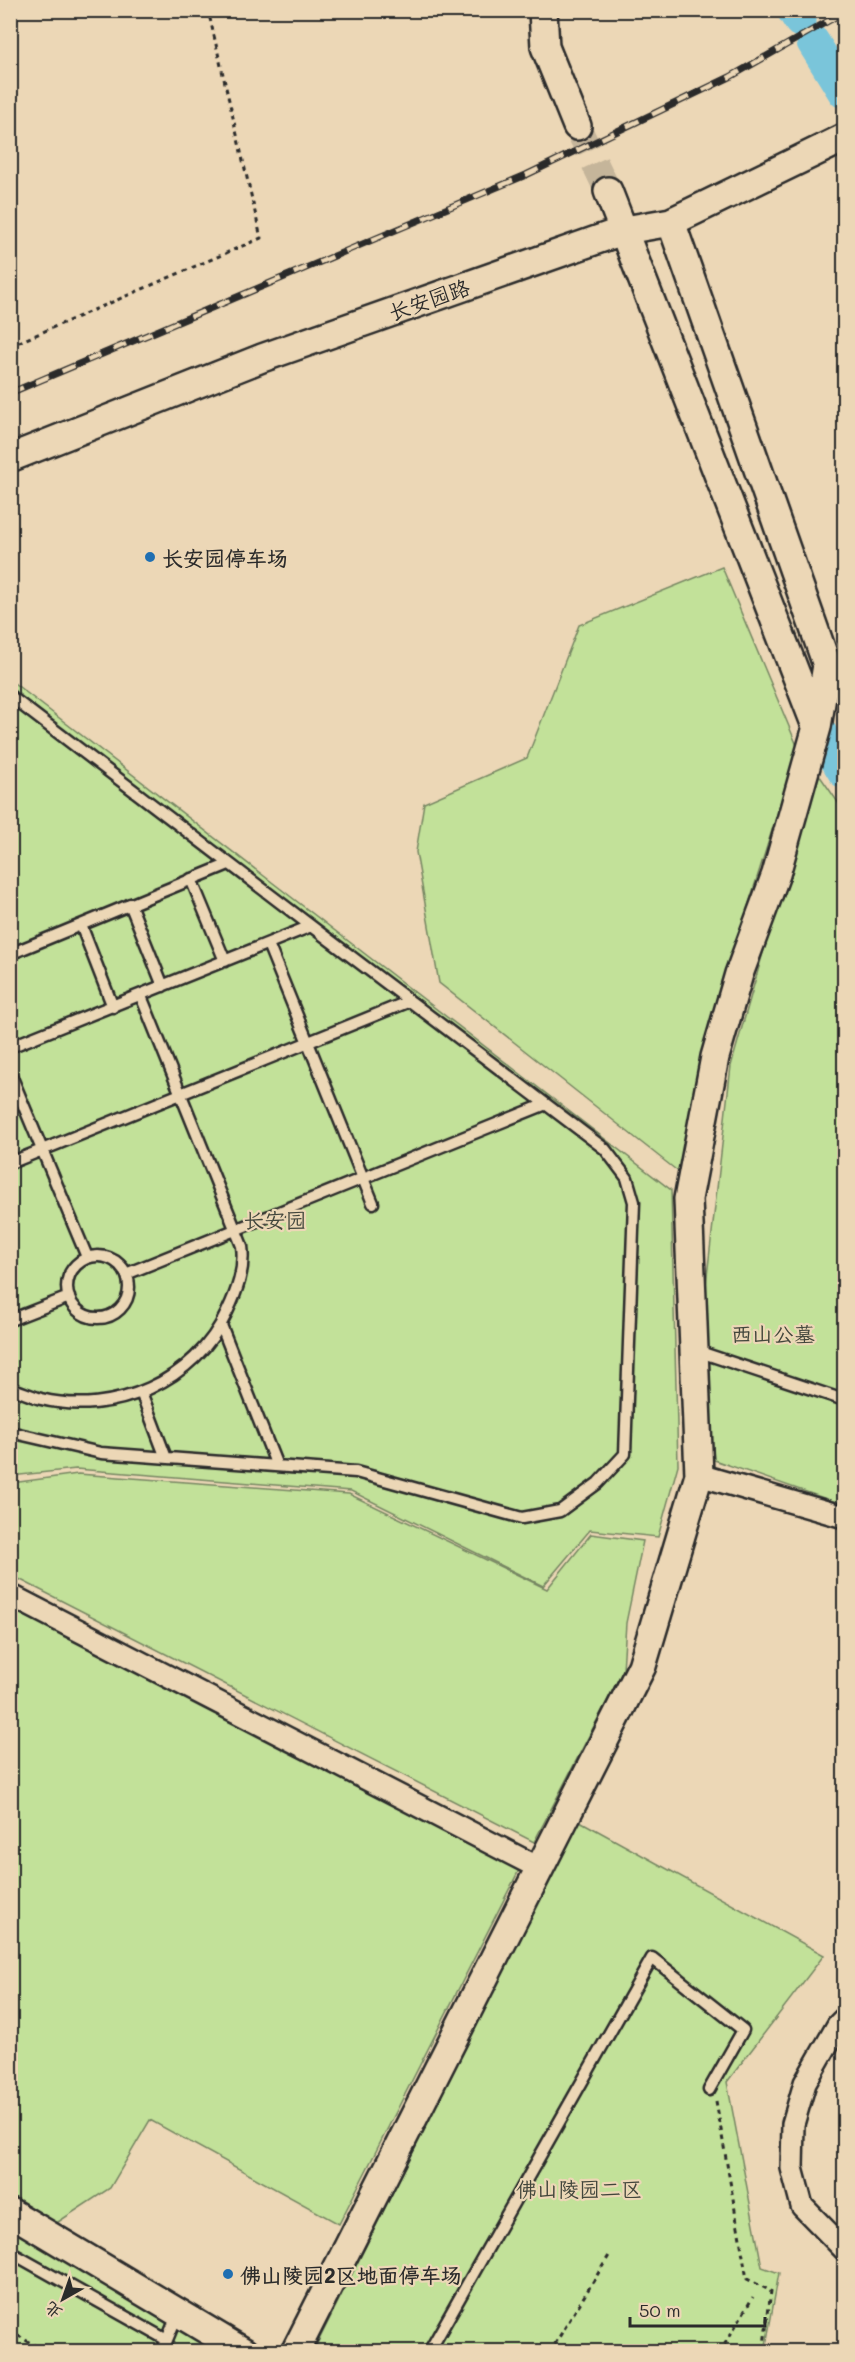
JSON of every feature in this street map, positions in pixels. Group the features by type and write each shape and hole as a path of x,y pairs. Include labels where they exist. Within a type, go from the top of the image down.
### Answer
{"street":[{"path":"543,10 545,47 577,126"},
{"name":"长安园路","path":"10,458 262,358 625,230 671,222 844,138"},
{"path":"608,191 817,727"},
{"path":"671,222 827,666 844,686"},
{"path":"296,2352 642,1666 699,1474 688,1199 715,1057 739,974 776,874 817,727 827,666"},
{"path":"699,1474 844,1517"},
{"path":"10,1595 541,1869"},
{"path":"844,2019 838,2025 805,2083 793,2124 792,2168 802,2206 844,2249"},
{"path":"10,2212 244,2352"}],"lane":[{"path":"10,696 605,1149 627,1178 634,1202 625,1454 618,1464 560,1511 522,1518 356,1472 101,1453 10,1432"},
{"path":"10,954 229,864"},
{"path":"191,879 225,961"},
{"path":"130,904 163,986"},
{"path":"81,925 113,1007"},
{"path":"10,1047 311,926"},
{"path":"268,944 373,1203"},
{"path":"10,1388 42,1399 79,1402 99,1402 141,1392 181,1369 203,1349 221,1325 236,1289 244,1260 236,1229 141,996"},
{"path":"10,1163 410,1001"},
{"path":"10,1073 87,1257"},
{"path":"126,1274 546,1104"},
{"path":"87,1257 107,1257 116,1261 126,1274 129,1288 127,1298 122,1306 105,1317 85,1315 76,1309 69,1296 67,1280 71,1270 87,1257"},
{"path":"10,1320 69,1296"},
{"path":"221,1325 278,1466"},
{"path":"694,1350 844,1400"},
{"path":"141,1392 166,1458"},
{"path":"429,2352 652,1958 743,2030 710,2087"},
{"path":"10,2252 167,2340"},
{"path":"162,2352 179,2312"}],"path":[{"path":"10,346 261,238 208,10"},
{"path":"710,2087 747,2278 771,2291 763,2352"},
{"path":"550,2352 610,2254"},
{"path":"720,2352 753,2297"},
{"path":"10,2331 46,2352"},
{"path":"10,2352 18,2336"}],"green space":[{"path":"722,567 798,748 703,1049 680,1173 439,983 416,852 424,803 527,758 579,625"},
{"name":"长安园","path":"10,680 671,1190 678,1465 658,1537 590,1530 543,1586 351,1491 76,1469 11,1476"},
{"name":"西山公墓","path":"815,769 844,811 844,1505 714,1460 701,1329 731,1066"},
{"path":"78,1474 349,1494 547,1589 591,1534 643,1541 626,1623 623,1670 534,1842 11,1575 11,1480 19,1482"},
{"path":"11,1608 519,1870 339,2224 150,2120 110,2188 55,2224 11,2197"},
{"name":"佛山陵园二区","path":"578,1820 824,1955 727,2082 762,2267 779,2273 765,2351 313,2352"},
{"path":"11,2227 227,2351 11,2351"}],"waterway":[{"path":"793,10 800,21"},
{"path":"813,42 844,92"},
{"path":"817,727 844,772"}],"tunnel":[{"path":"577,126 608,191"}],"railway":[{"path":"10,393 526,175 730,77 844,12"}],"place":[{"name":"长安园停车场","path":"150,557"},
{"name":"佛山陵园2区地面停车场","path":"228,2274"}]}
